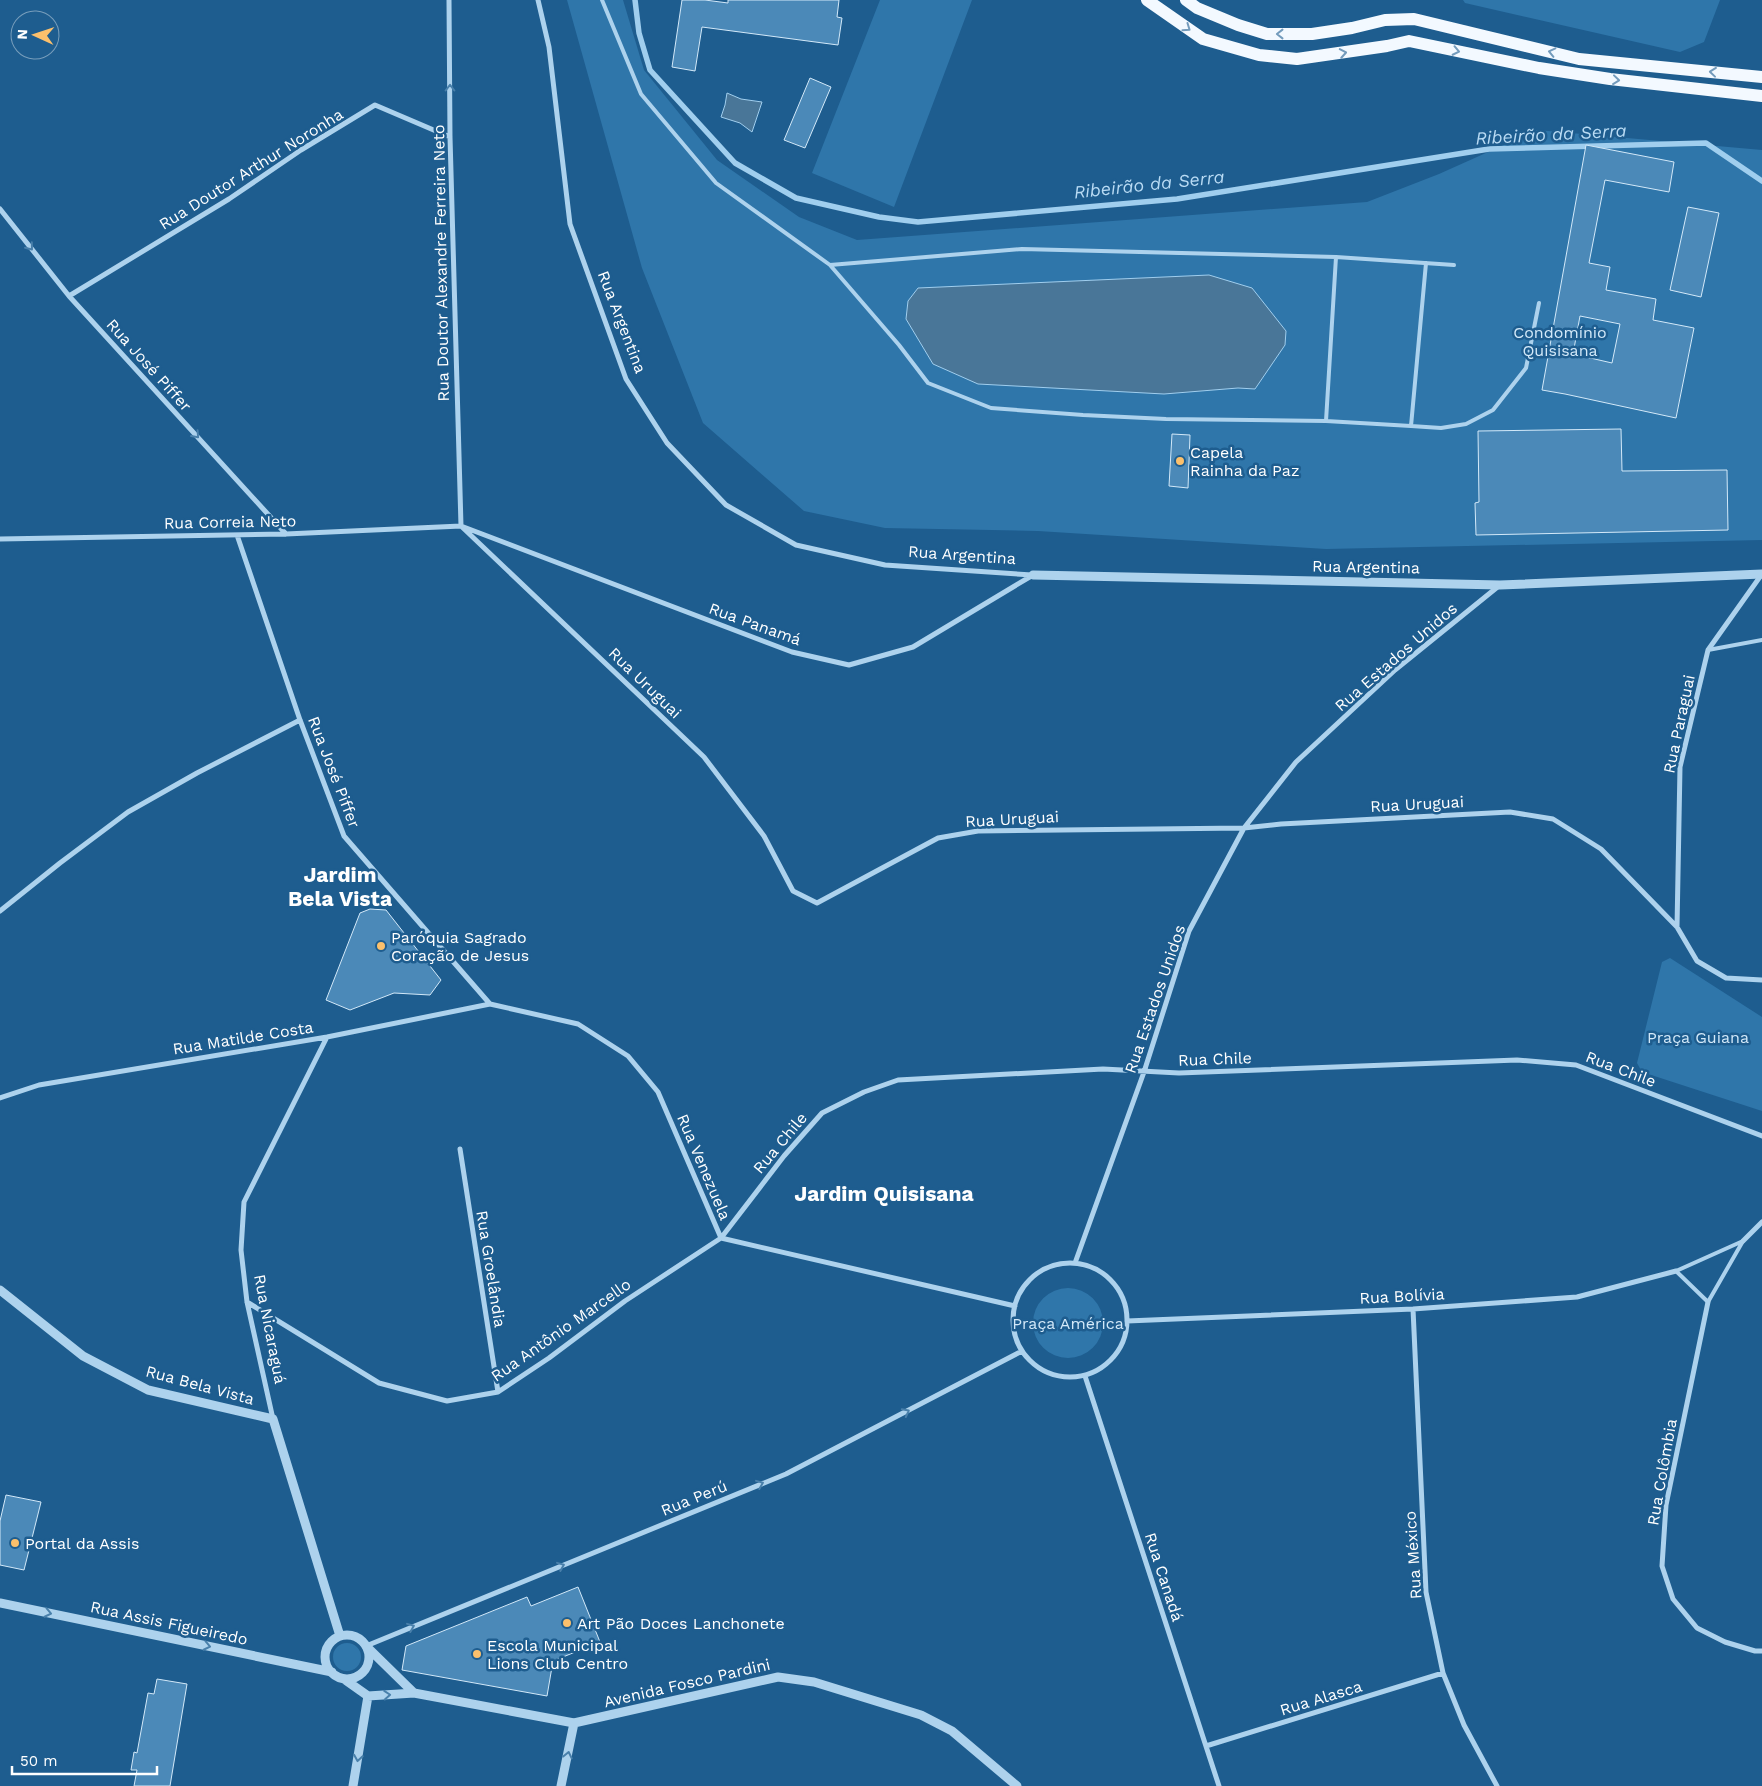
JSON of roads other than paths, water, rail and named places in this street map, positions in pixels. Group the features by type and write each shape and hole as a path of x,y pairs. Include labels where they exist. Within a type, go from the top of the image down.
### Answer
{"main road":[{"path":"1147,0 1203,39 1259,55 1297,59 1330,56 1409,41 1539,68 1610,80 1762,96"},
{"path":"1186,0 1197,8 1238,25 1267,34 1312,34 1352,28 1385,20 1414,19 1579,59 1762,77"}],"street":[{"name":"Rua Doutor Alexandre Ferreira Neto","path":"449,0 450,137 461,526"},
{"name":"Rua Argentina","path":"538,0 549,47 570,224 626,379 667,443 726,506 796,545 886,565 1033,575 1500,585 1762,574"},
{"name":"Rua Doutor Arthur Noronha","path":"69,296 229,199 301,150 375,105 450,137"},
{"name":"Rua José Piffer","path":"0,209 69,296 286,534"},
{"name":"Rua Panamá","path":"461,526 792,652 849,665 914,647 1033,575"},
{"name":"Rua Correia Neto","path":"0,539 286,534 461,526"},
{"name":"Rua Uruguai","path":"461,526 704,756 764,836 793,891 817,903 938,838 978,831 1244,828 1281,824 1510,812 1553,819 1600,849 1676,927 1697,961 1726,978 1761,981"},
{"name":"Rua José Piffer","path":"237,535 300,720 344,836 490,1004"},
{"name":"Rua Paraguai","path":"1676,927 1680,767 1708,650 1762,574"},
{"name":"Rua Estados Unidos","path":"1075,1263 1144,1072 1189,930 1244,828 1296,762 1395,670 1500,585"},
{"path":"0,911 128,812 197,773 300,720"},
{"name":"Rua Matilde Costa","path":"0,1098 39,1084 327,1037 490,1004"},
{"name":"Rua Venezuela","path":"490,1004 578,1024 628,1056 658,1092 721,1238 1015,1306"},
{"name":"Rua Nicaraguá","path":"327,1037 244,1202 241,1250 247,1302 273,1419 340,1636"},
{"name":"Rua Chile","path":"721,1238 784,1156 822,1113 864,1092 898,1080 1103,1070 1179,1073 1517,1060 1576,1065 1762,1136"},
{"name":"Rua Groelândia","path":"460,1149 498,1392"},
{"path":"1743,1241 1762,1222"},
{"name":"Rua Antônio Marcello","path":"247,1302 379,1383 447,1401 498,1392 549,1358 624,1302 721,1238"},
{"path":"1075,1263 1092,1268 1112,1282 1118,1289 1125,1304 1127,1321 1124,1339 1115,1356 1102,1368 1085,1376 1067,1378 1050,1374 1034,1365 1022,1351 1015,1337 1013,1322 1015,1306 1021,1291 1031,1278 1044,1269 1059,1264 1075,1263"},
{"name":"Rua Bolívia","path":"1127,1321 1413,1309 1577,1296 1676,1271"},
{"name":"Rua Bela Vista","path":"0,1290 83,1356 148,1390 273,1419"},
{"name":"Rua Colômbia","path":"1708,1302 1666,1505 1662,1566 1673,1599 1697,1628 1725,1642 1755,1651 1762,1651"},
{"name":"Rua México","path":"1413,1309 1426,1592 1444,1673 1464,1725 1497,1786"},
{"name":"Rua Perú","path":"366,1646 786,1474 1022,1351"},
{"name":"Rua Canadá","path":"1085,1376 1219,1786"},
{"name":"Rua Assis Figueiredo","path":"0,1603 332,1672"},
{"path":"366,1646 369,1659 363,1672 352,1679 337,1677 326,1662 326,1649 334,1639 340,1636 354,1636 366,1646 414,1693"},
{"name":"Rua Alasca","path":"1206,1746 1444,1673"},
{"name":"Avenida Fosco Pardini","path":"574,1724 778,1677 814,1682 921,1715 952,1731 1017,1786"},
{"path":"344,1679 368,1696 414,1693 574,1724 561,1786"},
{"path":"353,1786 368,1696"}],"lane":[{"path":"602,0 641,94 716,183 830,265 899,345 928,383 990,408 1166,419 1326,421 1441,428 1466,424 1493,410 1526,368 1539,303"},
{"path":"830,265 1022,249 1336,257 1454,264"},
{"path":"1326,421 1336,257"},
{"path":"1411,426 1426,263"},
{"path":"1708,650 1762,640"},
{"path":"1743,1241 1708,1302 1676,1271 1743,1241"}],"waterway":[{"name":"Ribeirão da Serra","path":"635,0 639,33 650,70 735,163 796,198 879,217 918,222 1177,199 1489,149 1706,143 1762,181"}],"place":[{"name":"Capela Rainha da Paz","path":"1180,461"},
{"name":"Paróquia Sagrado Coração de Jesus","path":"381,946"},
{"name":"Portal da Assis","path":"15,1543"},
{"name":"Art Pão Doces Lanchonete","path":"567,1623"},
{"name":"Escola Municipal Lions Club Centro","path":"477,1654"}],"district":[{"name":"Jardim Bela Vista","path":"340,886"},
{"name":"Jardim Quisisana","path":"884,1193"}],"park label":[{"name":"Condomínio Quisisana","path":"1560,341"},
{"name":"Praça Guiana","path":"1698,1037"},
{"name":"Praça América","path":"1068,1323"}]}
